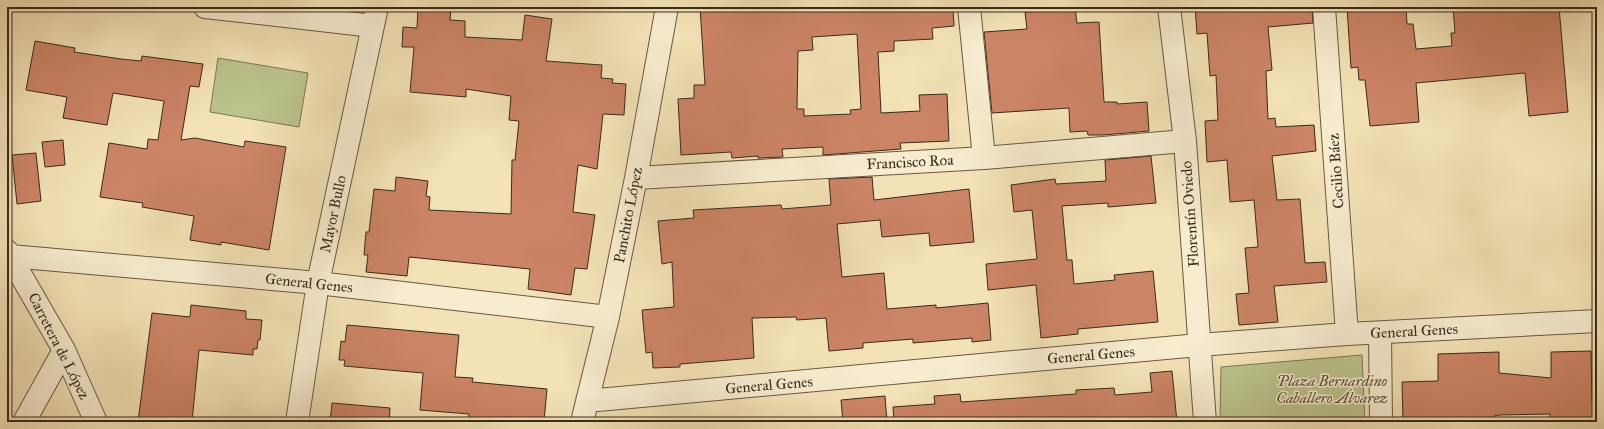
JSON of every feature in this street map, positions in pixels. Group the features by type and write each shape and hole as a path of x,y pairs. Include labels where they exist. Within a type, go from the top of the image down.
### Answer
{"street":[{"path":"204,7 375,17"},
{"name":"Panchito López","path":"584,412 608,316 636,178 667,7"},
{"path":"969,7 984,158"},
{"name":"Florentín Oviedo","path":"1169,7 1185,141 1205,422"},
{"name":"Cecilio Báez","path":"1324,7 1347,334"},
{"name":"Mayor Bullo","path":"297,422 318,283 375,17"},
{"name":"Francisco Roa","path":"636,178 984,158 1185,141"},
{"name":"General Genes","path":"9,253 318,283 608,316"},
{"name":"Carretera de López","path":"9,253 64,350 96,422"},
{"name":"General Genes","path":"584,412 1199,345 1347,334 1597,321"},
{"path":"1380,333 1382,422"},
{"path":"24,422 64,350"}],"green space":[{"path":"218,58 308,73 299,127 210,112"},
{"name":"Plaza Bernardino Caballero Álvarez","path":"1362,355 1365,422 1220,422 1221,367"}],"building":[{"path":"418,7 451,7 450,20 465,21 465,37 522,40 525,15 552,19 546,61 602,65 601,78 613,79 612,83 626,84 624,115 603,114 597,169 578,165 573,212 595,215 587,269 575,268 571,295 528,289 530,269 409,257 407,276 366,272 368,255 364,255 366,232 369,232 374,189 395,191 396,177 428,181 426,196 430,197 429,210 511,214 512,160 515,160 519,121 509,120 511,96 466,89 466,97 410,92 414,47 402,47 403,27 417,28"},
{"path":"700,7 953,7 954,26 932,28 933,39 894,41 894,51 878,52 881,113 920,111 919,95 947,94 949,141 900,143 901,149 823,155 823,147 782,149 783,157 758,158 758,156 732,158 731,152 681,155 678,99 694,98 694,85 705,85","holes":["857,34 861,109 850,110 851,114 804,116 804,109 797,109 798,51 813,50 812,37"]},
{"path":"1045,7 1075,7 1077,23 1099,22 1104,102 1117,102 1117,104 1147,102 1149,131 1103,135 1088,135 1087,131 1070,132 1069,108 992,113 984,32 1027,29 1025,12 1046,11"},
{"path":"1195,7 1312,7 1313,23 1268,27 1272,70 1266,71 1268,119 1275,118 1276,127 1314,125 1316,151 1272,156 1277,200 1300,199 1305,263 1325,262 1327,282 1274,286 1278,322 1239,325 1236,294 1249,293 1245,248 1258,247 1254,200 1230,202 1227,160 1207,162 1205,121 1218,120 1216,75 1210,76 1207,33 1197,34"},
{"path":"1347,7 1406,7 1407,24 1413,24 1416,49 1452,46 1451,33 1455,33 1453,7 1559,7 1568,112 1529,116 1525,73 1416,83 1419,122 1370,126 1365,80 1359,80 1358,67 1351,68"},
{"path":"35,41 75,48 74,52 121,59 141,61 142,56 203,64 199,87 190,86 181,140 195,138 244,147 245,141 286,147 269,250 221,242 221,245 190,240 194,216 142,207 143,203 100,197 109,143 147,149 148,139 158,140 164,101 113,93 107,125 63,118 67,97 26,90"},
{"path":"63,140 65,165 45,167 42,142"},
{"path":"36,153 41,201 17,204 12,155"},
{"path":"1151,156 1156,203 1108,207 1108,203 1062,206 1067,260 1072,260 1074,284 1115,280 1114,275 1153,271 1158,322 1078,329 1078,334 1041,338 1036,285 988,290 986,264 1037,259 1032,210 1014,212 1011,185 1055,179 1056,184 1106,181 1105,160"},
{"path":"872,177 874,200 969,189 974,242 930,246 929,233 882,237 880,220 837,224 842,277 884,273 887,309 936,305 936,308 988,303 991,340 972,342 972,338 913,343 913,339 863,343 863,348 829,351 826,318 797,320 796,317 752,318 754,358 680,364 680,367 653,368 652,352 646,353 642,310 674,307 672,262 662,264 658,221 694,218 693,210 781,205 782,209 831,205 829,179"},
{"path":"191,305 246,311 246,319 262,320 260,340 258,340 257,349 253,349 253,355 199,350 192,422 138,422 152,313 190,317"},
{"path":"347,325 459,335 455,377 473,378 472,382 547,389 544,421 506,417 505,422 468,422 469,414 420,410 423,373 344,366 345,360 339,360 341,341 345,342"},
{"path":"1591,351 1592,402 1595,402 1594,422 1550,422 1550,414 1499,415 1494,416 1494,422 1403,422 1402,382 1438,381 1438,354 1499,352 1499,373 1551,378 1551,352"},
{"path":"1172,371 1177,422 894,422 893,407 935,404 934,396 960,394 961,402 1076,394 1076,390 1114,388 1115,395 1152,392 1150,373"},
{"path":"885,396 887,422 843,422 841,400"},
{"path":"332,403 390,408 389,422 330,422"}]}
